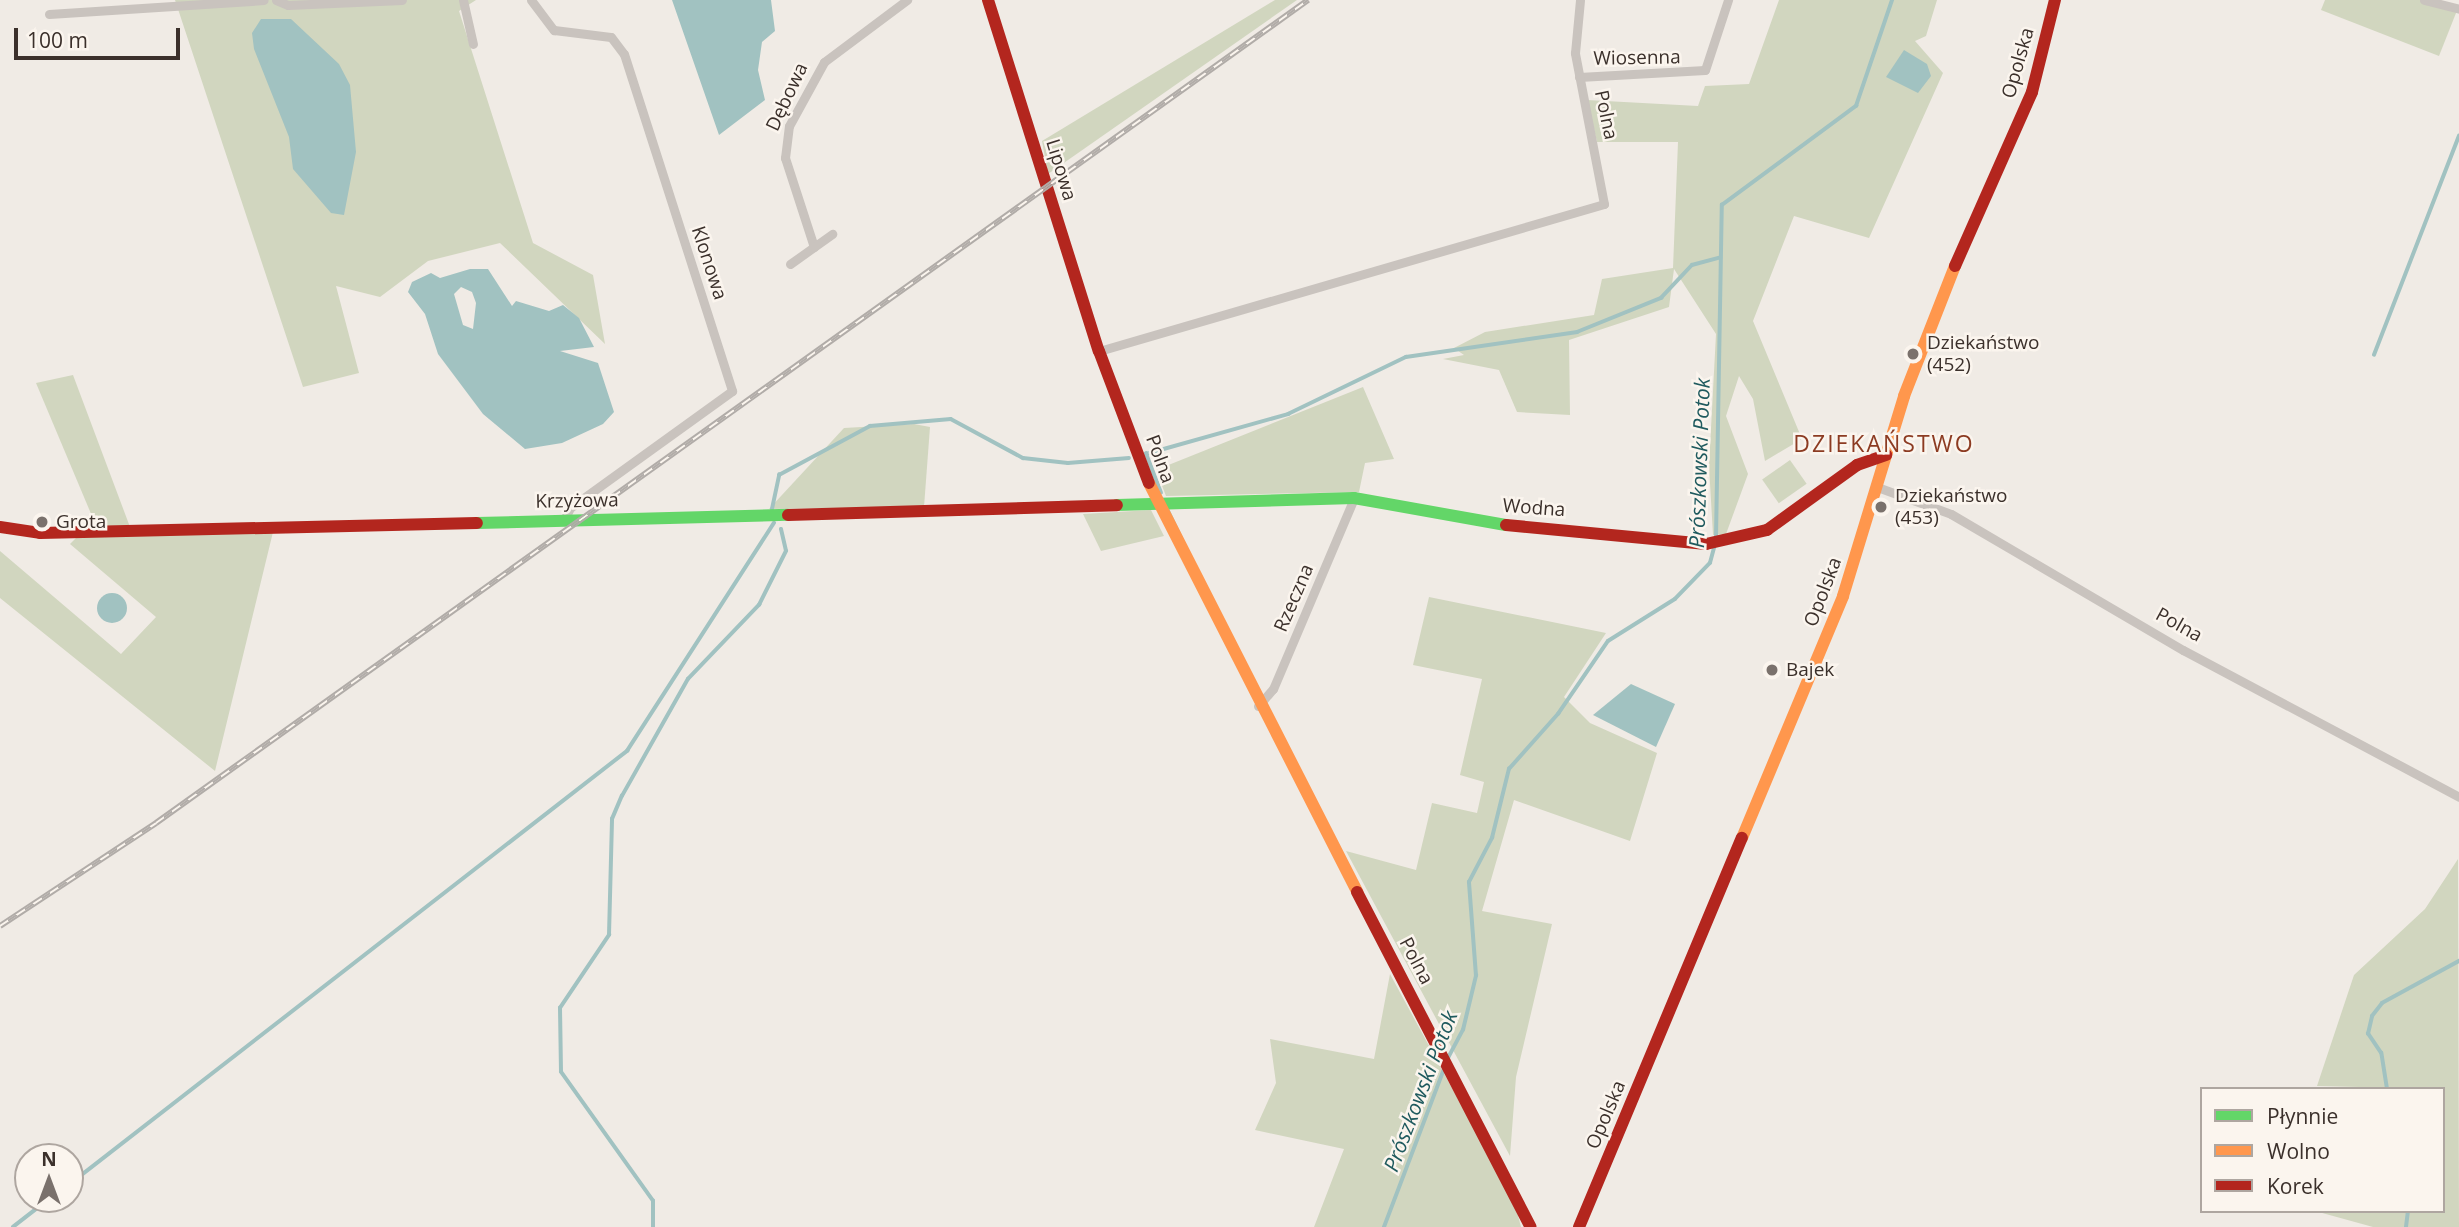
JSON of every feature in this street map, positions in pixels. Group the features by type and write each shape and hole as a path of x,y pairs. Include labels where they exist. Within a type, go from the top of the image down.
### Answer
{"street":[{"path":"49,14 264,0"},
{"path":"276,0 288,5 402,0"},
{"path":"463,0 473,44"},
{"name":"Klonowa","path":"531,0 554,30 611,37 624,54 732,391 570,508 564,520"},
{"name":"Dębowa","path":"814,247 785,158 789,126 824,62 907,0"},
{"name":"Lipowa","path":"988,0 1099,351"},
{"name":"Polna","path":"1531,1227 1258,706 1155,502 1099,351 1604,205 1579,77 1574,32 1580,0"},
{"name":"Wiosenna","path":"1579,77 1705,70 1728,0"},
{"name":"Opolska","path":"1579,1227 1812,672 1880,488 1886,455 1985,188 2032,92 2055,0"},
{"path":"2424,0 2459,9"},
{"path":"790,264 832,234"},
{"name":"Wodna","path":"1155,502 1354,498 1475,522 1706,544 1726,542 1768,530 1857,465 1886,455"},
{"name":"Polna","path":"1880,488 1951,514 2183,650 2459,797"},
{"name":"Rzeczna","path":"1258,706 1273,689 1354,498"},
{"name":"Krzyżowa","path":"0,527 40,533 1155,502"}],"green space":[{"path":"175,0 476,0 459,11 533,243 593,275 605,344 500,243 428,261 380,297 336,286 359,373 303,387"},
{"path":"1275,0 1297,0 1048,174 1042,141"},
{"path":"1779,0 1937,0 1926,36 1915,41 1943,73 1869,238 1794,216 1753,321 1802,439 1765,461 1753,399 1739,376 1726,416 1748,474 1726,534 1713,535 1709,466 1716,334 1674,269 1669,307 1569,340 1570,415 1517,412 1499,370 1443,359 1464,355 1454,348 1485,332 1594,315 1602,279 1673,268 1678,142 1597,142 1587,100 1698,106 1705,86 1749,84"},
{"path":"2325,0 2438,0 2458,8 2439,56 2321,10"},
{"path":"73,375 130,527 97,528 36,383"},
{"path":"1363,387 1394,459 1365,463 1359,492 1166,496 1156,470"},
{"path":"914,424 930,427 924,507 769,509 844,428"},
{"path":"1790,460 1807,484 1779,503 1762,480"},
{"path":"1151,510 1164,536 1101,551 1083,514"},
{"path":"273,532 215,771 0,598 0,551 121,654 156,617 70,544 78,536"},
{"path":"1429,597 1606,633 1564,697 1590,723 1657,753 1630,841 1514,800 1482,911 1552,924 1516,1077 1510,1156 1346,851 1416,870 1432,803 1477,813 1484,782 1460,775 1482,679 1413,665"},
{"path":"2458,859 2459,1227 2373,1227 2322,1213 2445,1213 2445,1087 2317,1086 2354,975 2425,909"},
{"path":"1390,974 1515,1204 1521,1227 1314,1227 1344,1149 1255,1130 1276,1083 1270,1039 1374,1059"}],"water":[{"path":"672,0 771,0 775,31 762,42 758,70 765,100 719,135"},
{"path":"261,19 291,19 339,64 350,85 356,152 344,215 331,213 293,169 289,137 254,49 252,33"},
{"path":"1904,50 1927,64 1931,76 1918,93 1886,77"},
{"path":"470,269 488,269 512,306 516,301 549,311 563,305 579,318 594,347 560,351 598,363 614,412 603,424 562,443 525,449 483,414 438,354 425,314 408,292 412,282 431,273 440,278","holes":["461,287 472,292 476,303 473,329 463,325 454,294"]},
{"path":"112,593 123,597 127,608 123,619 112,623 101,619 97,608 101,597"},
{"path":"1631,684 1675,704 1656,747 1593,715"}],"waterway":[{"name":"Prószkowski Potok","path":"1716,537 1722,205 1856,106 1892,0"},
{"path":"2374,355 2459,136"},
{"path":"1161,493 1146,454 1288,414 1406,357 1577,332 1661,298 1692,265 1718,258"},
{"path":"772,509 779,475 870,426 951,419 1023,458 1068,463 1129,458"},
{"path":"1166,506 1203,583"},
{"path":"84,1173 627,751 774,523"},
{"path":"653,1227 653,1201 561,1072 560,1008 609,935 612,819 622,796 688,679 759,605 786,551 781,530"},
{"name":"Prószkowski Potok","path":"1448,1058 1463,1030 1476,976 1469,882 1492,838 1509,769 1558,714 1608,641 1675,599 1710,563 1715,544"},
{"path":"2387,1087 2381,1053 2368,1034 2372,1016 2382,1003 2459,961"},
{"name":"Prószkowski Potok","path":"1384,1227 1444,1069"},
{"path":"13,1227 31,1213"},
{"path":"2406,1227 2408,1213"}],"railway":[{"path":"0,926 156,823 1308,0"}],"traffic: fast":[{"path":"1117,505 1354,498 1506,525"},
{"path":"477,523 788,515"}],"traffic: slow":[{"path":"1742,838 1843,596 1904,396 1955,266"},
{"path":"1149,483 1357,892"}],"traffic: jam":[{"path":"988,0 1099,351 1149,483"},
{"path":"1955,266 2032,92 2055,0"},
{"path":"1506,525 1706,544 1767,530 1857,465 1886,455"},
{"path":"788,515 1117,505"},
{"path":"0,527 40,533 477,523"},
{"path":"1579,1227 1742,838"},
{"path":"1357,892 1531,1227"}],"place":[{"name":"Dziekaństwo (452)","path":"1913,354"},
{"name":"Dziekaństwo (453)","path":"1881,507"},
{"name":"Grota","path":"42,522"},
{"name":"Bajek","path":"1772,670"}],"district":[{"name":"DZIEKAŃSTWO","path":"1884,443"}]}
